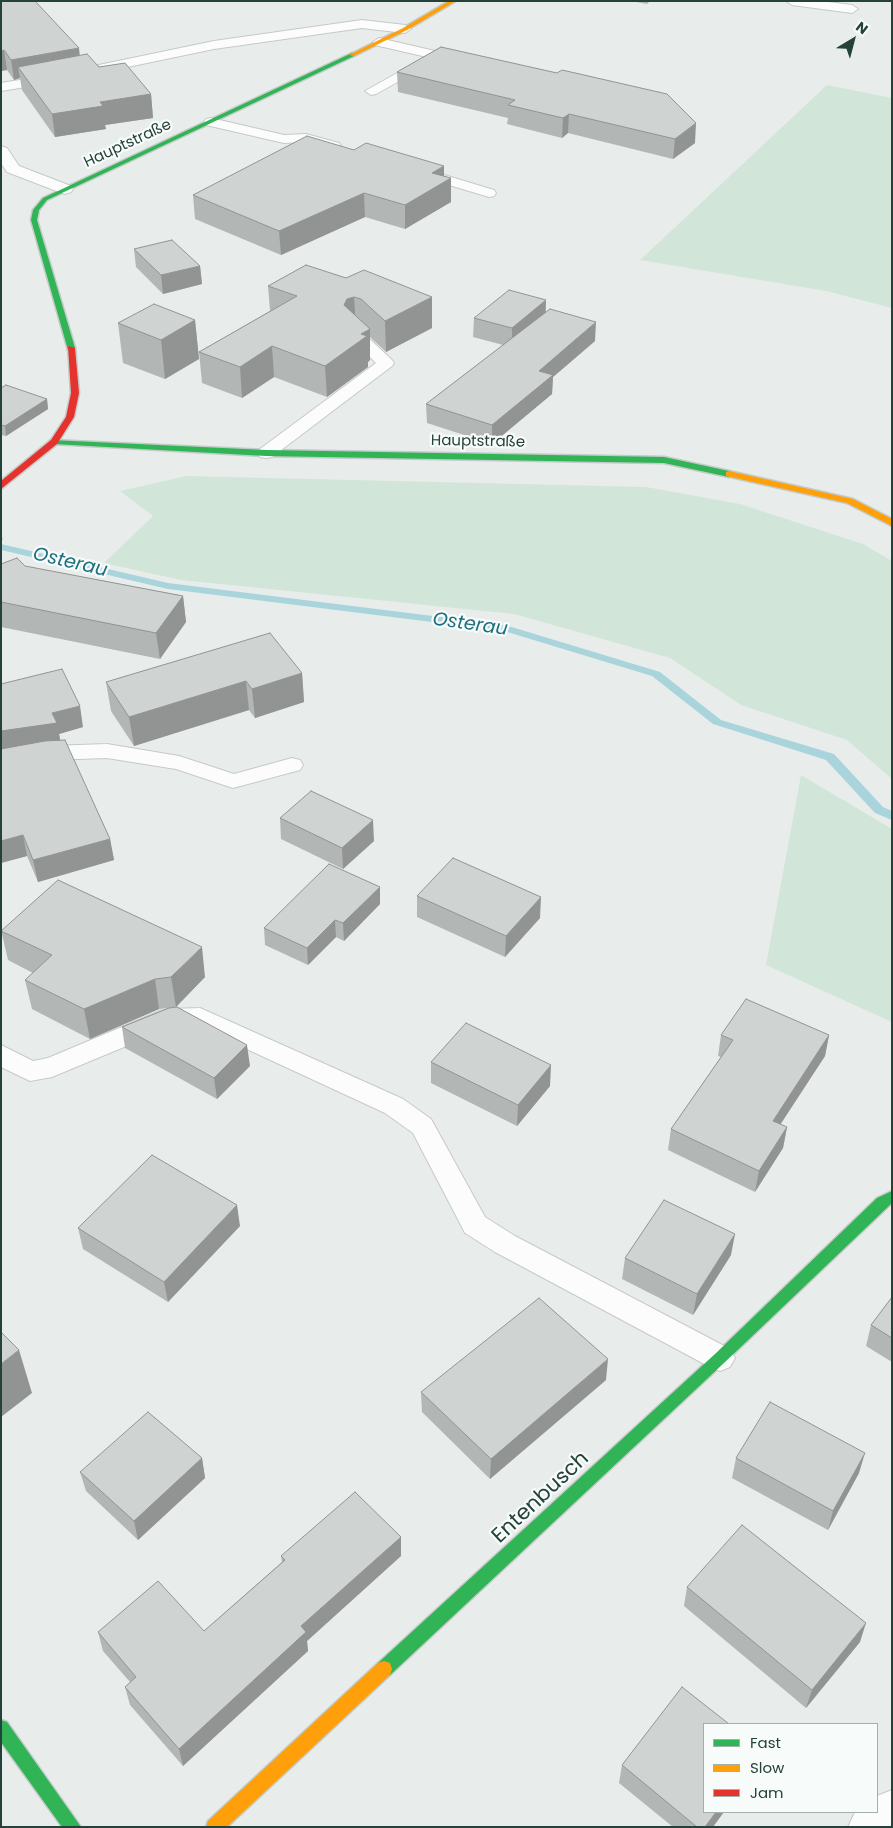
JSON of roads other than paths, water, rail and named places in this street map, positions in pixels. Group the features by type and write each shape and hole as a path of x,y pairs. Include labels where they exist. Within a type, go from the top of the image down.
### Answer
{"street":[{"name":"Hauptstraße","path":"1,486 54,442 70,417 75,393 70,341 34,220 36,210 45,199 404,30 453,1"},
{"path":"1,151 13,169 65,189"},
{"name":"Hauptstraße","path":"54,442 266,453 664,460 850,501 892,523"},
{"name":"Entenbusch","path":"214,1827 720,1358 882,1202 892,1196"},
{"path":"1,1728 73,1827"},
{"path":"869,1827 892,1810"}],"lane":[{"path":"792,1 852,9"},
{"path":"83,72 214,45 362,24 404,30"},
{"path":"379,42 475,64"},
{"path":"371,91 436,55"},
{"path":"1,87 63,77"},
{"path":"211,122 284,139 306,138 343,149"},
{"path":"407,168 489,193"},
{"path":"266,453 386,363 355,334"},
{"path":"1,762 49,753 106,750 179,763 233,781 292,765"},
{"path":"1,1055 30,1071 52,1067 169,1018 200,1017 394,1106 422,1126 475,1225 505,1244 720,1358"}],"waterway":[{"name":"Osterau","path":"1,547 168,586 505,628 656,674 717,722 830,757 879,810 892,816"}]}
